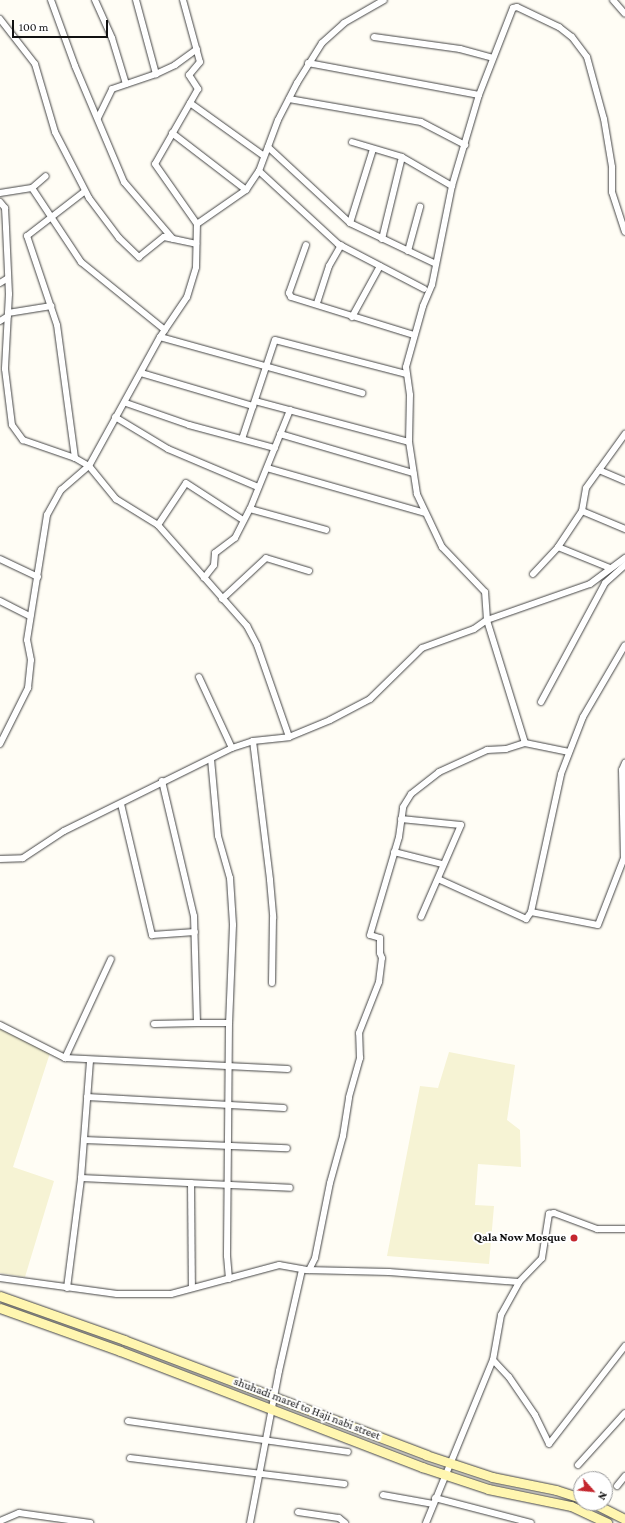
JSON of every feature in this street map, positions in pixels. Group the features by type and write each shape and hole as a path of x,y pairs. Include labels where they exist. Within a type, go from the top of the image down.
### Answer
{"main road":[{"path":"0,1296 274,1396 450,1463 492,1477 556,1490 573,1495"},
{"name":"shuhadi maref to Haji nabi street","path":"0,1308 272,1408 445,1474 488,1489 571,1506 607,1523"},
{"path":"610,1511 625,1519"}],"street":[{"path":"51,0 124,182 173,239"},
{"path":"95,0 112,38 126,84"},
{"path":"136,0 156,74"},
{"path":"0,744 28,688 31,660 27,640 47,515 60,490 89,466 116,417 126,403 140,373 160,337 187,297 196,267 197,224 155,164 198,89 189,75 200,62 183,0"},
{"path":"197,224 246,190 259,171 289,99 308,63 322,43 344,24 384,0"},
{"path":"613,0 625,14"},
{"path":"525,743 487,620 485,592 442,547 417,494 409,442 410,395 406,374 414,335 436,264 452,186 479,95 513,8 517,7 559,27 585,53 599,95 612,167 612,192 625,232"},
{"path":"0,19 35,64 55,132 85,191 119,238 139,257 164,237 196,244"},
{"path":"374,37 460,49 493,58"},
{"path":"98,118 112,89 156,74 175,65 197,49"},
{"path":"308,63 479,95"},
{"path":"289,99 421,122 465,145"},
{"path":"190,103 264,156"},
{"path":"172,133 246,190"},
{"path":"352,142 402,157 452,186"},
{"path":"268,147 350,223 436,264"},
{"path":"350,223 373,149"},
{"path":"382,239 402,157"},
{"path":"259,171 341,245 424,290"},
{"path":"0,193 32,188 46,176"},
{"path":"32,188 51,220 81,262 165,330"},
{"path":"75,458 57,325 27,236 51,220 85,191"},
{"path":"0,202 5,208 8,278 8,315 3,364 12,425 23,440 75,458 89,466 116,499 158,525 247,626 257,645 289,738"},
{"path":"408,251 420,207"},
{"path":"0,232 6,228"},
{"path":"306,245 289,293 291,297 414,335"},
{"path":"317,303 329,266 341,245"},
{"path":"352,317 380,266"},
{"path":"0,283 8,278"},
{"path":"0,321 8,315 51,306"},
{"path":"160,337 362,393"},
{"path":"242,439 254,404 264,367 273,341 276,339 406,374"},
{"path":"140,373 254,404 290,410 409,442"},
{"path":"126,403 189,425 275,448"},
{"path":"204,578 214,565 215,553 235,538 250,509 290,410"},
{"path":"116,417 168,449 258,487"},
{"path":"280,434 413,473"},
{"path":"533,574 558,547 582,511 586,488 624,436"},
{"path":"267,468 426,513"},
{"path":"599,470 625,481"},
{"path":"158,525 186,483 243,520"},
{"path":"250,509 326,530"},
{"path":"582,511 625,529"},
{"path":"558,547 610,568"},
{"path":"222,599 266,558 309,571"},
{"path":"0,859 23,858 64,832 121,804 162,781 232,748 253,741 289,738 330,720 370,699 422,648 474,629 487,620 590,584 625,558"},
{"path":"0,559 38,577"},
{"path":"541,702 605,583 625,565"},
{"path":"598,577 605,583"},
{"path":"0,601 30,616"},
{"path":"438,879 526,919 531,912 561,774 583,717 625,645"},
{"path":"199,677 232,748"},
{"path":"253,741 271,888 272,983"},
{"path":"250,1523 274,1396 306,1270 315,1258 330,1183 343,1136 349,1097 360,1058 359,1033 379,982 382,958 380,954 380,938 370,935 394,852 403,807 411,794 440,772 487,750 506,749 525,743 569,752"},
{"path":"211,759 218,836 230,878 233,925 229,1065 229,1278"},
{"path":"531,912 598,925 624,858 623,812 625,763"},
{"path":"162,781 194,916 197,1023"},
{"path":"121,804 152,935 195,932"},
{"path":"401,819 461,825 442,864 438,879 421,917"},
{"path":"394,852 442,864"},
{"path":"65,1058 111,959"},
{"path":"154,1024 230,1023"},
{"path":"0,1025 65,1058 90,1061 229,1065 288,1069"},
{"path":"68,1288 81,1178 90,1061"},
{"path":"87,1097 284,1108"},
{"path":"84,1140 287,1148"},
{"path":"81,1178 290,1188"},
{"path":"191,1183 192,1288"},
{"path":"426,1523 493,1360 501,1314 519,1282 542,1258 550,1214 554,1213 597,1229 625,1229"},
{"path":"0,1278 68,1288 125,1294 171,1294 279,1265 306,1270 389,1272 519,1282"},
{"path":"493,1360 509,1377 535,1415 548,1444 622,1357 625,1346"},
{"path":"578,1465 625,1413"},
{"path":"128,1421 348,1452"},
{"path":"130,1458 230,1472 344,1484"},
{"path":"617,1486 625,1476"},
{"path":"384,1495 434,1501 531,1523"},
{"path":"298,1512 339,1518 345,1523"},
{"path":"0,1521 19,1513 90,1523"}],"shaded area":[{"path":"0,1029 50,1053 13,1167 54,1181 25,1277 0,1273"},
{"path":"449,1052 515,1065 507,1120 520,1130 521,1167 478,1164 475,1205 494,1206 489,1264 387,1256 420,1086 438,1088"}],"place":[{"name":"Qala Now Mosque","path":"574,1238"}]}
